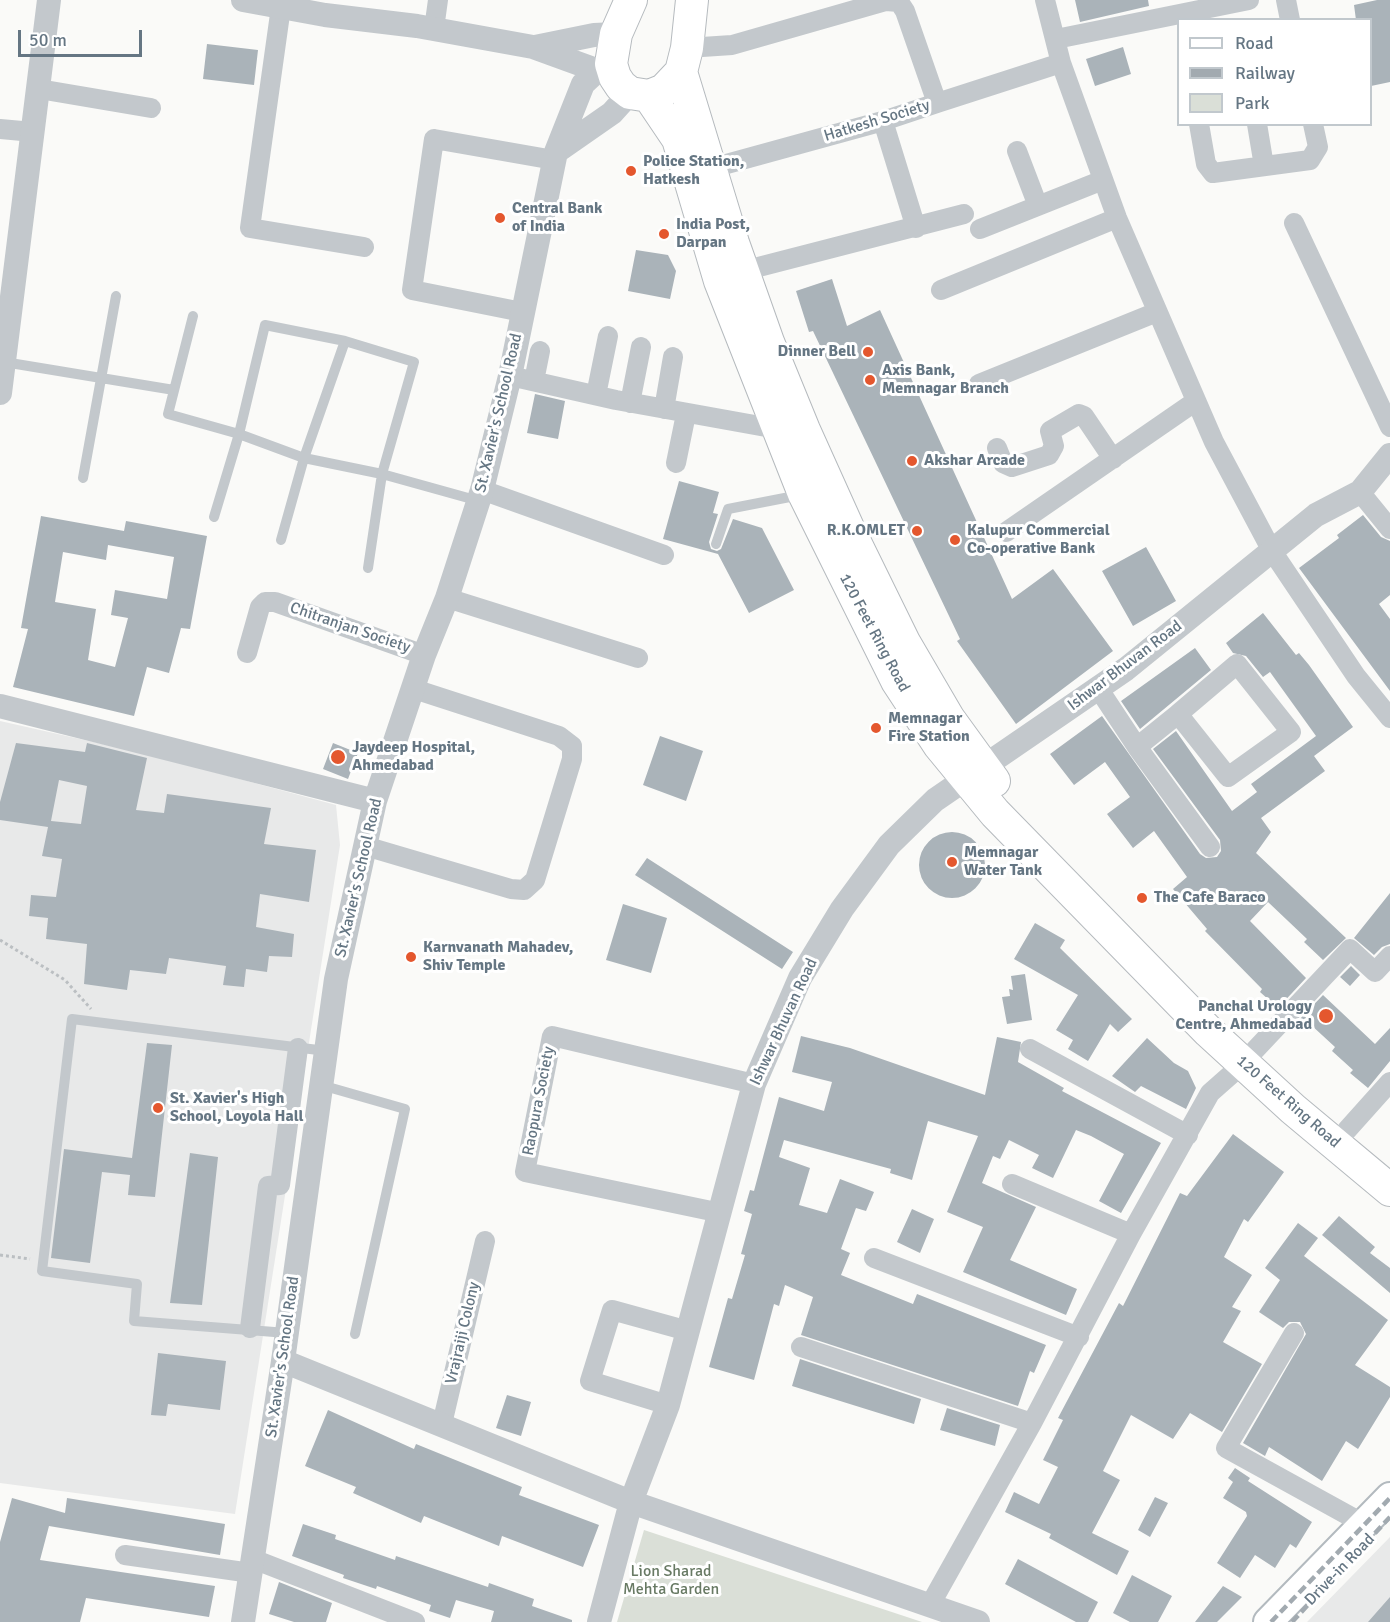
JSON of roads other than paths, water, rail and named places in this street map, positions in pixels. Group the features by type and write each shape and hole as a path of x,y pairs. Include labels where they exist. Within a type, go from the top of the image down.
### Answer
{"main road":[{"path":"631,0 616,34 611,64 628,94 664,90 684,60 693,1"},
{"name":"120 Feet Ring Road","path":"684,60 712,168 743,271 800,419 849,530 904,642 949,719 974,773"},
{"name":"120 Feet Ring Road","path":"628,94 678,139 720,281 804,494 897,681 939,744 1036,829 1250,1056 1293,1109 1390,1190"},
{"name":"120 Feet Ring Road","path":"1250,1056 1390,1166"},
{"path":"1268,1622 1377,1521 1390,1497"},
{"name":"Drive-in Road","path":"1289,1622 1377,1521"}],"street":[{"path":"2,377 49,0"},
{"path":"243,0 434,29 533,48 628,94 555,156 434,139 412,290 522,312"},
{"path":"434,29 438,0"},
{"path":"1046,0 1061,63 1117,218 1196,401 1272,551 1356,676 1390,718"},
{"path":"1286,0 1290,18"},
{"name":"Hatkesh Society","path":"684,60 886,1 899,2 905,11 937,103 883,121 712,168"},
{"path":"281,7 250,228 364,247"},
{"path":"1056,39 1240,7"},
{"path":"533,48 594,35 616,34"},
{"path":"937,103 1061,63"},
{"name":"St. Xavier's School Road","path":"243,1622 283,1361 336,979 375,801 424,655 447,598 480,495 510,376 555,156 583,84 628,94"},
{"path":"39,89 151,108"},
{"path":"883,121 916,228"},
{"path":"1199,126 1206,164 1213,173 1310,160 1318,147 1313,126"},
{"path":"1257,126 1264,166"},
{"path":"0,129 33,132"},
{"path":"1017,151 1038,206"},
{"path":"980,229 1103,180"},
{"path":"743,271 964,214"},
{"path":"940,290 1117,218"},
{"path":"1294,223 1390,427"},
{"path":"980,384 1157,312"},
{"path":"596,395 608,336"},
{"path":"630,403 641,347"},
{"path":"534,381 540,351"},
{"path":"664,409 673,357"},
{"path":"510,376 630,403 777,429"},
{"path":"1006,532 1196,401"},
{"path":"676,463 686,414"},
{"path":"997,448 1003,463 1012,467 1049,454 1054,446 1050,431 1079,414 1084,416 1113,459"},
{"name":"Ishwar Bhuvan Road","path":"599,1622 631,1502 668,1405 754,1084 800,978 842,909 889,845 935,800 1098,688 1316,515 1360,492 1390,455"},
{"path":"1360,492 1390,529"},
{"path":"480,495 664,555"},
{"path":"447,598 638,658"},
{"name":"Chitranjan Society","path":"247,653 260,608 265,602 275,602 424,655"},
{"path":"1137,747 1237,664 1291,732 1228,777 1178,714"},
{"path":"1098,688 1137,747 1210,848"},
{"path":"365,846 511,889 524,890 535,880 572,759 572,746 560,736 414,689"},
{"path":"0,706 375,801"},
{"path":"930,1605 1032,1423 1131,1234 1210,1093 1250,1056 1350,949 1375,972 1390,956"},
{"name":"Raopura Society","path":"721,1213 525,1172 552,1036 754,1084"},
{"path":"250,1328 267,1186 280,1185 298,1048"},
{"path":"1030,1049 1188,1135"},
{"path":"1347,1130 1390,1082"},
{"path":"1012,1184 1131,1234"},
{"name":"Vrajraiji Colony","path":"442,1424 485,1241"},
{"path":"874,1258 1078,1337"},
{"path":"668,1405 590,1381 612,1310 688,1331"},
{"path":"1294,1333 1226,1448 1377,1521"},
{"path":"801,1347 1032,1423"},
{"path":"283,1361 631,1502 978,1622"},
{"path":"125,1554 252,1566 415,1622"}],"lane":[{"path":"83,478 116,297"},
{"path":"193,316 168,414 240,434 304,458 480,495"},
{"path":"214,517 240,434 265,325 345,341 414,363 382,474 368,568"},
{"path":"281,540 304,458 345,341"},
{"path":"2,377 100,377 174,390"},
{"path":"716,544 728,509 804,494"},
{"path":"287,1333 250,1328 134,1321 137,1284 42,1271 72,1018 326,1051"},
{"path":"321,1085 405,1109 355,1334"}],"railway":[{"path":"1271,1622 1390,1498"},
{"path":"1292,1622 1390,1517"}],"place":[{"name":"Police Station, Hatkesh","path":"631,171"},
{"name":"Central Bank of India","path":"500,218"},
{"name":"India Post, Darpan","path":"664,234"},
{"name":"Dinner Bell","path":"868,352"},
{"name":"Axis Bank, Memnagar Branch","path":"870,380"},
{"name":"Akshar Arcade","path":"912,461"},
{"name":"R.K.OMLET","path":"917,531"},
{"name":"Kalupur Commercial Co-operative Bank","path":"955,540"},
{"name":"Memnagar Fire Station","path":"876,728"},
{"name":"Jaydeep Hospital, Ahmedabad","path":"338,757"},
{"name":"Memnagar Water Tank","path":"952,862"},
{"name":"The Cafe Baraco","path":"1142,898"},
{"name":"Karnvanath Mahadev, Shiv Temple","path":"411,957"},
{"name":"Panchal Urology Centre, Ahmedabad","path":"1326,1016"},
{"name":"St. Xavier's High School, Loyola Hall","path":"158,1108"}],"park label":[{"name":"Lion Sharad Mehta Garden","path":"671,1581"}]}
